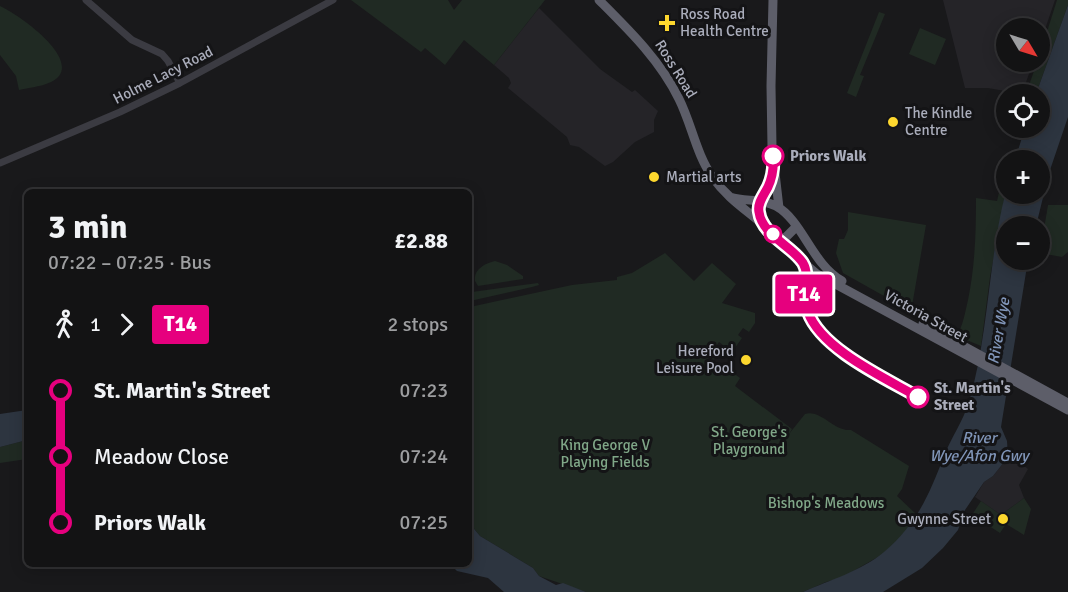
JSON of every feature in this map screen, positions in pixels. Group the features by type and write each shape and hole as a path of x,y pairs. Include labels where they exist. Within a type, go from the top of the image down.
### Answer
{"highway":[{"name":"Ross Road","path":"599,0 636,36 672,86 680,100 695,144 713,178 728,196 766,227"},
{"path":"773,0 771,86 774,168 779,208"},
{"path":"766,227 759,212 761,200 774,168"},
{"path":"728,196 741,200 761,200 779,208"},
{"name":"Victoria Street","path":"779,208 796,227 815,256 847,287 1068,410"},
{"name":"Victoria Street","path":"766,227 814,272 1068,403"},
{"path":"777,238 785,238 796,227"},
{"path":"814,272 815,256"}],"street":[{"path":"86,0 127,36 162,54 180,84"},
{"name":"Holme Lacy Road","path":"0,163 180,84 333,0"}],"shaded area":[{"path":"943,0 1055,0 1049,18 996,18 996,72 1030,72 1025,84 996,84 996,89 965,88"},
{"path":"539,8 600,69 632,92 635,90 658,111 654,120 654,132 635,142 613,162 605,166 579,147 570,145 567,137 508,88 511,83 509,78 494,65"},
{"path":"1009,453 1028,469 1019,485 1024,498 1001,515 975,497 984,482 993,476"}],"green space":[{"path":"351,0 448,0 454,10 462,0 545,0 494,65 464,40 445,65 425,48 421,52"},
{"path":"1057,0 1068,0 1050,55 1050,22"},
{"path":"0,6 30,25 52,46 62,67 59,76 46,84 19,90 16,76 0,55"},
{"path":"879,12 885,14 860,75 864,76 856,97 847,93"},
{"path":"920,28 946,39 935,65 909,54"},
{"path":"1034,72 1044,72 1040,84 1029,84"},
{"path":"976,198 1004,204 1001,216 996,216 996,245 981,346 957,336 965,314 972,275"},
{"path":"1048,205 1068,205 1068,252 1062,257 1050,255 1050,216 1046,216"},
{"path":"848,212 926,225 912,306 909,310 843,273 836,253 839,239 844,239 848,230"},
{"name":"King George V Playing Fields","path":"665,253 694,281 712,263 736,284 722,303 755,313 755,323 749,332 743,328 738,335 742,338 732,352 719,342 712,352 717,355 709,367 719,374 725,367 740,378 735,386 792,429 789,434 805,414 811,413 839,428 851,430 909,466 902,489 897,496 917,515 905,533 883,554 841,578 803,592 586,592 539,576 533,568 480,536 472,526 472,307 572,285 617,280 617,277 632,273"},
{"path":"495,261 507,265 523,276 523,279 478,286 475,277 478,270 487,263"},
{"path":"538,283 539,285 472,301 472,292"},
{"path":"24,441 24,459 0,463 0,447"},
{"name":"Gwynne Street","path":"1024,498 1031,509 1024,535 1006,524 1000,533 972,515 981,501 1001,515"}],"water":[{"name":"River Wye/Afon Gwy","path":"1068,5 1068,117 1050,170 1050,150 1018,150 1022,138 1050,138 1050,84 1040,84 1044,72 1050,72 1050,55"},
{"name":"River Wye/Afon Gwy","path":"1003,204 1041,204 1038,216 1000,216"},
{"name":"River Wye/Afon Gwy","path":"996,239 996,270 1026,270 1001,427 1007,441 1008,457 993,476 984,482 965,510 958,530 922,568 883,592 803,592 845,575 875,559 905,531 921,508 969,402 981,350"},
{"path":"24,410 24,441 0,447 0,414"},
{"path":"472,526 480,536 533,568 539,576 556,585 563,583 586,592 504,592 488,578 457,571 453,567 472,567"}],"bus line":[{"name":"T14","path":"773,156 774,168 769,185 758,206 760,217 766,227 803,264 807,284 803,296 808,314 816,328 843,354 918,397"}],"place":[{"name":"Ross Road Health Centre","path":"667,23"},
{"name":"The Kindle Centre","path":"893,122"},
{"name":"Priors Walk","path":"773,156"},
{"name":"Martial arts","path":"654,177"},
{"name":"Hereford Leisure Pool","path":"746,360"},
{"name":"St. Martin's Street","path":"918,397"},
{"name":"Gwynne Street","path":"1003,519"}],"water label":[{"name":"River Wye","path":"999,331"}],"park label":[{"name":"St. George's Playground","path":"749,440"},
{"name":"Bishop's Meadows","path":"826,503"}]}
